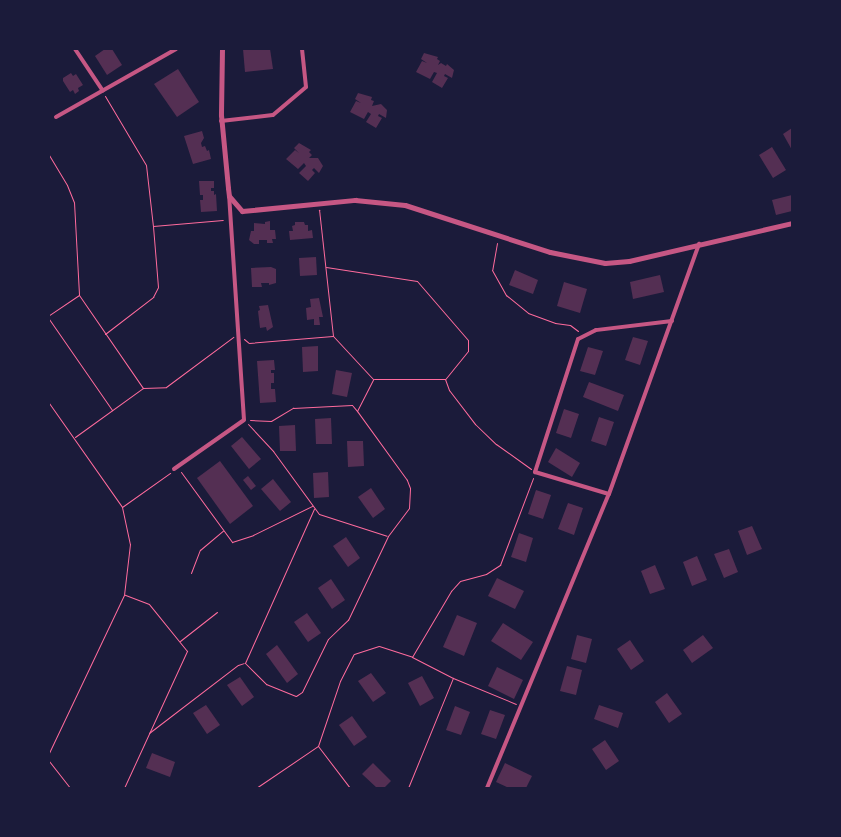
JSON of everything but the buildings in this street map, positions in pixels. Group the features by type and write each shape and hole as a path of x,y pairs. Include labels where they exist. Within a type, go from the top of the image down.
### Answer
{"street":[{"path":"75,49 102,91"},
{"path":"56,117 176,49"},
{"path":"176,468 244,420 231,220 221,121 222,49"},
{"path":"221,121 273,115 306,87 302,49"},
{"path":"229,196 242,211 355,200 405,205 550,252 605,264 629,261 792,223"},
{"path":"487,788 520,705 552,636 610,494 699,244"},
{"path":"610,494 535,472 578,339 596,330 672,321"}],"path":[{"path":"102,91 146,165 158,287 153,297 104,334"},
{"path":"49,155 67,185 74,202 79,295 104,334 143,388"},
{"path":"318,204 333,336 373,379 445,379"},
{"path":"153,226 231,220"},
{"path":"499,235 492,270 506,295 528,313 555,323 570,325 585,336"},
{"path":"326,267 417,281 468,340 468,351 445,379"},
{"path":"49,315 79,295"},
{"path":"49,318 112,410"},
{"path":"74,437 143,388 166,387 237,334 250,343 333,336"},
{"path":"356,411 373,379"},
{"path":"412,657 451,591 460,581 486,574 500,565 535,472 496,444 475,424 449,390 445,379"},
{"path":"49,403 122,507 130,544 124,595 49,753"},
{"path":"244,420 271,420 292,408 352,406 407,480 410,488 409,508 388,536 348,620 328,639 302,692 296,696 266,684 245,663"},
{"path":"244,420 273,451 319,514 388,536"},
{"path":"122,507 176,468 232,542 253,535 312,506"},
{"path":"245,663 314,508"},
{"path":"191,573 200,550 224,530"},
{"path":"124,595 149,604 187,651 124,788"},
{"path":"180,642 217,612"},
{"path":"256,788 318,746 340,681 354,654 379,646 412,657 453,678 520,705"},
{"path":"149,733 238,665 245,663"},
{"path":"408,788 453,678"},
{"path":"318,746 350,788"},
{"path":"49,762 70,788"}]}
